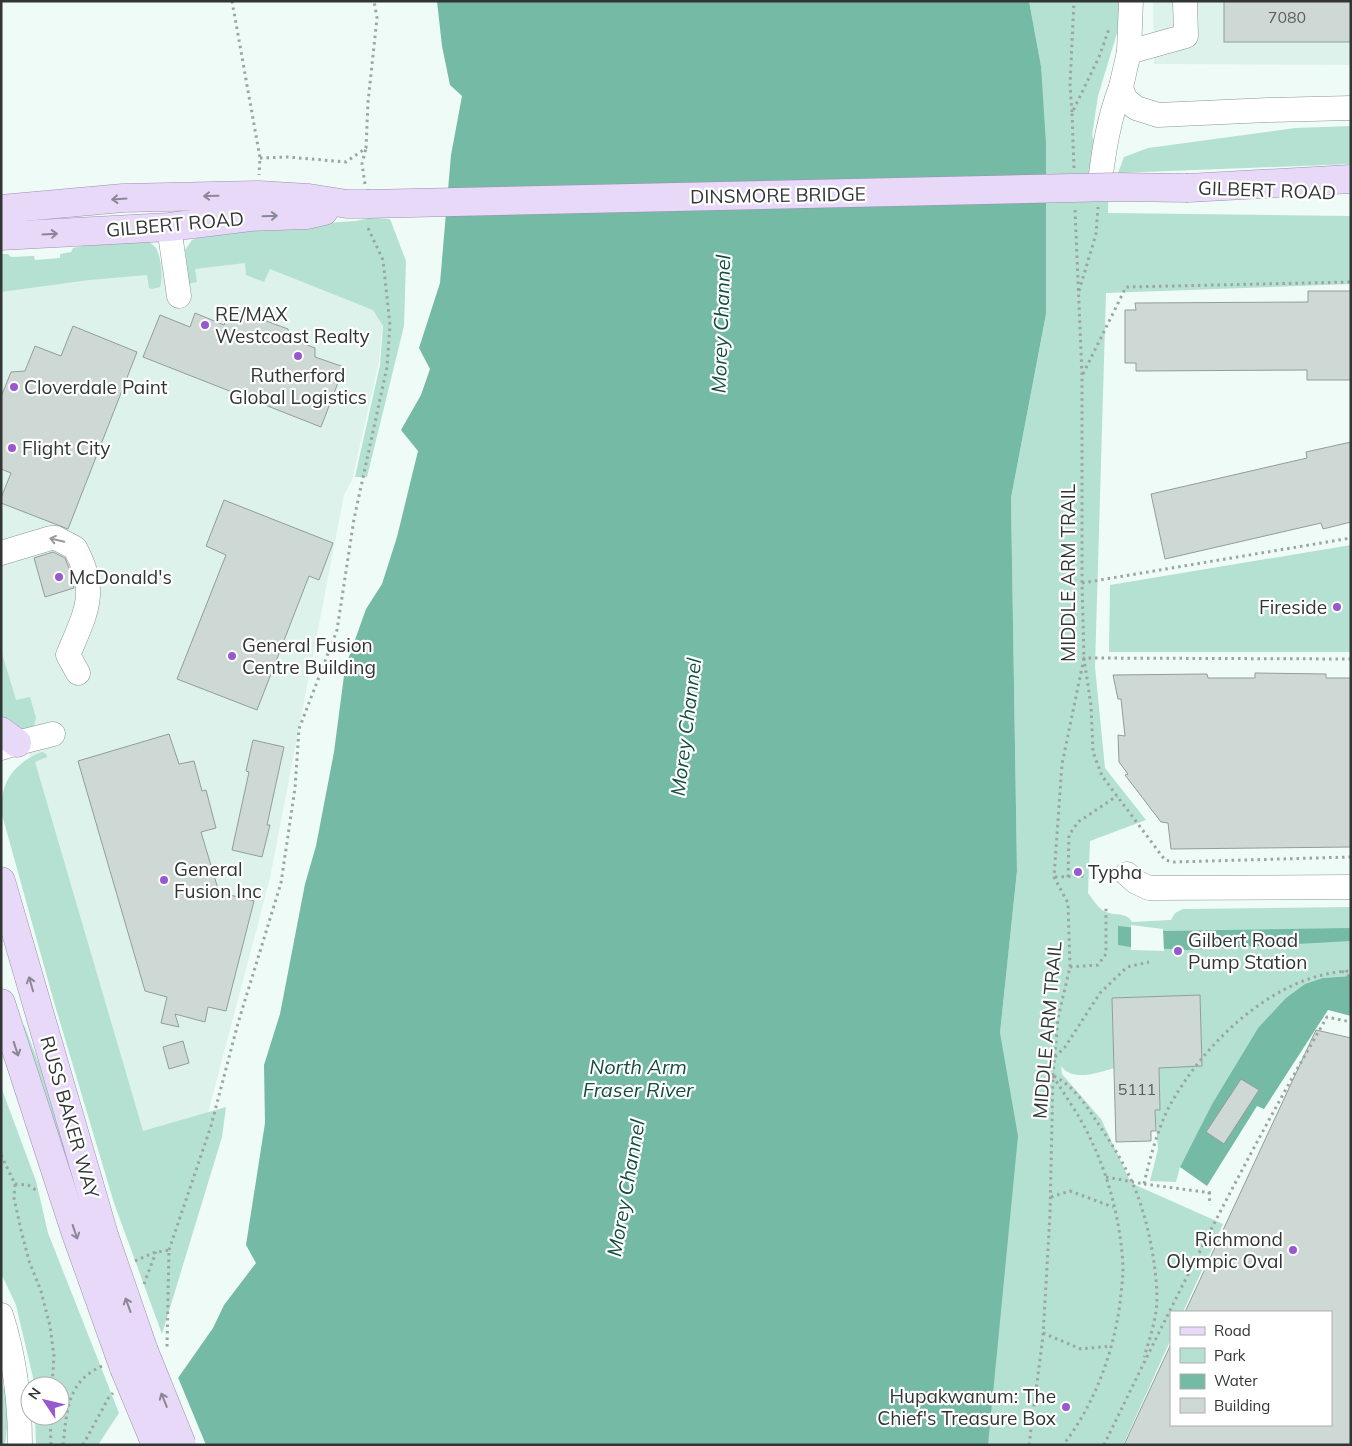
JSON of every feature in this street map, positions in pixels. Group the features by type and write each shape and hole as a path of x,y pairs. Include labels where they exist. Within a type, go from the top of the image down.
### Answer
{"main road":[{"name":"GILBERT ROAD","path":"1188,188 1351,179"},
{"name":"DINSMORE BRIDGE","path":"358,204 1116,187 1188,188"},
{"name":"GILBERT ROAD","path":"1188,188 1351,193"},
{"name":"GILBERT ROAD","path":"1,209 124,198 250,196 309,198 358,204"},
{"name":"GILBERT ROAD","path":"1,236 169,227 250,217 306,215 358,204"},
{"name":"RUSS BAKER WAY","path":"1,881 104,1235 124,1362"},
{"name":"RUSS BAKER WAY","path":"1,1003 72,1222 124,1362"},
{"path":"124,1362 156,1445"},
{"path":"124,1362 182,1445"}],"street":[{"path":"1100,182 1113,107 1121,87 1129,52 1131,1"},
{"path":"1129,52 1186,36 1186,1"},
{"path":"1121,87 1125,99 1130,104 1158,116 1351,108"},
{"path":"169,227 179,296"},
{"path":"1,553 51,538 70,544 75,548 85,571 89,590 72,612 63,633 64,646 73,664"},
{"path":"6,741 53,734"},
{"path":"1126,874 1136,882 1149,888 1351,887"},
{"path":"1,1315 10,1342 19,1396 20,1445"}],"path":[{"path":"232,1 260,158 288,157 346,162 366,148"},
{"path":"169,1250 211,1126 238,1023 281,883 294,788 299,729 337,630 354,518 387,367 390,326 383,260 364,222 355,217 365,184 362,164 366,148 368,102 377,18 374,1"},
{"path":"1074,1 1070,85 1074,170"},
{"path":"1072,112 1099,57 1109,28"},
{"path":"1078,294 1087,270 1096,234 1100,182"},
{"name":"MIDDLE ARM TRAIL","path":"1029,1445 1043,1333 1051,1198 1053,1075 1058,1018 1070,967 1068,902 1054,876 1062,764 1084,658 1082,375 1075,208"},
{"path":"1082,375 1126,287 1351,282"},
{"path":"1082,584 1351,538"},
{"path":"1351,659 1084,658 1091,706 1093,752 1102,776 1165,860 1174,862 1351,857"},
{"path":"1068,877 1069,835 1078,822 1117,796"},
{"path":"1054,876 1087,876"},
{"path":"1070,967 1098,965 1106,954 1106,908"},
{"path":"1055,1057 1065,1046 1100,993 1127,967 1149,962"},
{"path":"1341,971 1351,978"},
{"path":"1144,1184 1168,1108 1192,1070 1225,1031 1259,1005 1292,986 1314,977 1341,971 1351,971"},
{"path":"1104,1445 1141,1367 1261,1133 1327,1017 1351,1022"},
{"path":"1053,1075 1065,1082 1083,1102 1103,1131 1132,1181 1146,1223 1153,1259 1157,1298 1153,1328 1141,1367"},
{"path":"1053,1075 1092,1140 1106,1177 1119,1231 1123,1269 1119,1317 1112,1346 1094,1394 1063,1445"},
{"path":"1,1155 15,1184 14,1198 21,1230 29,1261 41,1291 50,1326 54,1356 53,1376"},
{"path":"1106,1177 1144,1184 1211,1192 1210,1205"},
{"path":"15,1184 28,1185 41,1193"},
{"path":"1051,1198 1070,1191 1113,1207"},
{"path":"142,1288 156,1252"},
{"path":"1043,1333 1081,1349 1112,1346"},
{"path":"63,1445 67,1407 76,1385 85,1376 124,1362"},
{"path":"51,1426 52,1445"}],"shaded area":[{"path":"1153,1 1351,1 1351,65 1154,64"},
{"path":"249,252 384,309 379,362 352,480 344,495 270,878 203,1132 147,1146 1,660 1,279"}],"green space":[{"path":"1029,1 1121,1 1117,33 1098,96 1092,136 1109,171 1108,213 1351,216 1351,284 1106,293 1095,667 1105,768 1146,820 1090,841 1088,893 1102,910 1127,916 1132,922 1171,920 1175,913 1183,909 1351,907 1351,976 1323,978 1258,1028 1212,1104 1180,1167 1176,1182 1150,1181 1158,1149 1155,1110 1160,1110 1159,1068 1199,995 1112,998 1114,1068 1093,1074 1078,1075 1066,1071 1061,1066 1062,1074 1101,1119 1131,1183 1223,1224 1183,1311 1170,1311 1170,1341 1123,1445 941,1445 1000,1033 1017,871 1011,498 1046,314 1041,66"},
{"path":"1351,126 1351,164 1118,173 1124,157 1148,148 1295,128"},
{"path":"371,218 390,219 406,261 404,326 367,477 355,477 380,365 383,326 373,310 270,269 264,282 246,275 245,263 195,269 197,282 188,284 185,250 192,240 215,231 355,221"},
{"path":"146,241 155,247 158,252 161,273 160,287 149,288 147,275 89,280 1,292 1,254 8,254 11,257 34,256 35,260 60,258 60,254 71,252 73,248 94,244"},
{"path":"1351,545 1351,652 1109,652 1110,585"},
{"path":"1,650 16,700 30,697 36,718 34,726 17,729 1,722"},
{"path":"42,752 47,757 35,762 143,1131 226,1107 222,1137 162,1334 114,1203 54,1002 1,811 3,791 11,774 32,756"},
{"path":"24,1025 55,1105 98,1268 20,1027"},
{"path":"1,1087 36,1181 48,1233 119,1413 98,1445 36,1445 35,1426 70,1426 70,1376 33,1376 16,1305 1,1273"},
{"path":"1,1381 10,1404 5,1445 1,1445"}],"water":[{"name":"North Arm Fraser River","path":"437,1 1029,1 1041,66 1046,144 1046,314 1011,498 1017,871 1000,1033 1018,1136 988,1445 136,1445 143,1428 213,1328 224,1305 256,1263 246,1245 265,1123 264,1065 280,1014 305,884 316,846 334,752 345,668 366,609 382,584 397,537 418,451 401,430 421,395 430,369 419,348 440,283 451,155 462,96 450,85 442,46"},
{"path":"1118,926 1166,931 1351,928 1351,941 1188,950 1130,947 1118,945"},
{"path":"1351,976 1351,1016 1328,1010 1264,1109 1257,1106 1207,1186 1180,1167 1212,1104 1258,1028 1286,998 1305,984 1323,978"}],"pier":[{"path":"1131,925 1163,929 1164,951 1131,950"},
{"path":"177,1375 206,1445 134,1445 141,1426"}],"building":[{"path":"1224,1 1351,1 1351,42 1224,42"},
{"path":"1308,291 1351,291 1351,380 1307,380 1307,370 1136,371 1136,363 1125,363 1125,310 1136,310 1135,303 1308,302"},
{"path":"231,308 288,329 289,338 315,348 315,357 344,367 321,427 143,357 160,315 190,327 195,313 224,325"},
{"path":"73,326 137,352 68,529 1,503 1,498 11,473 1,469 1,397 11,372 25,371 35,346 61,356"},
{"path":"1351,442 1351,522 1323,529 1321,523 1165,559 1151,494 1307,458 1306,452"},
{"path":"224,500 333,543 319,580 309,576 257,710 177,679 226,555 206,546"},
{"name":"McDonald's","path":"53,552 65,558 74,588 45,597 34,558"},
{"path":"1255,673 1326,674 1326,678 1351,678 1351,847 1171,849 1168,823 1161,822 1125,775 1128,774 1119,762 1118,735 1125,736 1121,699 1118,699 1113,675 1207,674 1208,678 1255,678"},
{"name":"General Fusion Inc","path":"169,734 179,764 194,761 202,791 206,790 216,828 201,832 221,899 222,893 254,901 226,1011 208,1007 205,1022 175,1014 179,1027 161,1023 167,997 145,991 78,761"},
{"path":"253,740 284,747 267,825 270,825 262,857 232,850 249,772 246,771"},
{"path":"1200,995 1202,1066 1159,1068 1160,1110 1155,1110 1156,1131 1151,1131 1151,1141 1116,1142 1112,998"},
{"name":"Richmond Olympic Oval","path":"1316,1030 1351,1038 1351,1445 1124,1445 1170,1346 1170,1426 1332,1426 1332,1311 1185,1311"},
{"path":"183,1041 189,1063 169,1069 163,1047"},
{"path":"1241,1079 1259,1090 1224,1144 1206,1132"}],"place":[{"name":"RE/MAX Westcoast Realty","path":"205,325"},
{"name":"Rutherford Global Logistics","path":"298,356"},
{"name":"Cloverdale Paint","path":"14,387"},
{"name":"Flight City","path":"12,448"},
{"name":"McDonald's","path":"59,577"},
{"name":"Fireside","path":"1337,607"},
{"name":"General Fusion Centre Building","path":"232,656"},
{"name":"Typha","path":"1078,872"},
{"name":"General Fusion Inc","path":"164,880"},
{"name":"Gilbert Road Pump Station","path":"1178,951"},
{"name":"Richmond Olympic Oval","path":"1293,1250"},
{"name":"Hupakwanum: The Chief's Treasure Box","path":"1066,1407"}],"water label":[{"name":"Morey Channel","path":"721,324"},
{"name":"Morey Channel","path":"686,727"},
{"name":"Morey Channel","path":"626,1188"}]}
